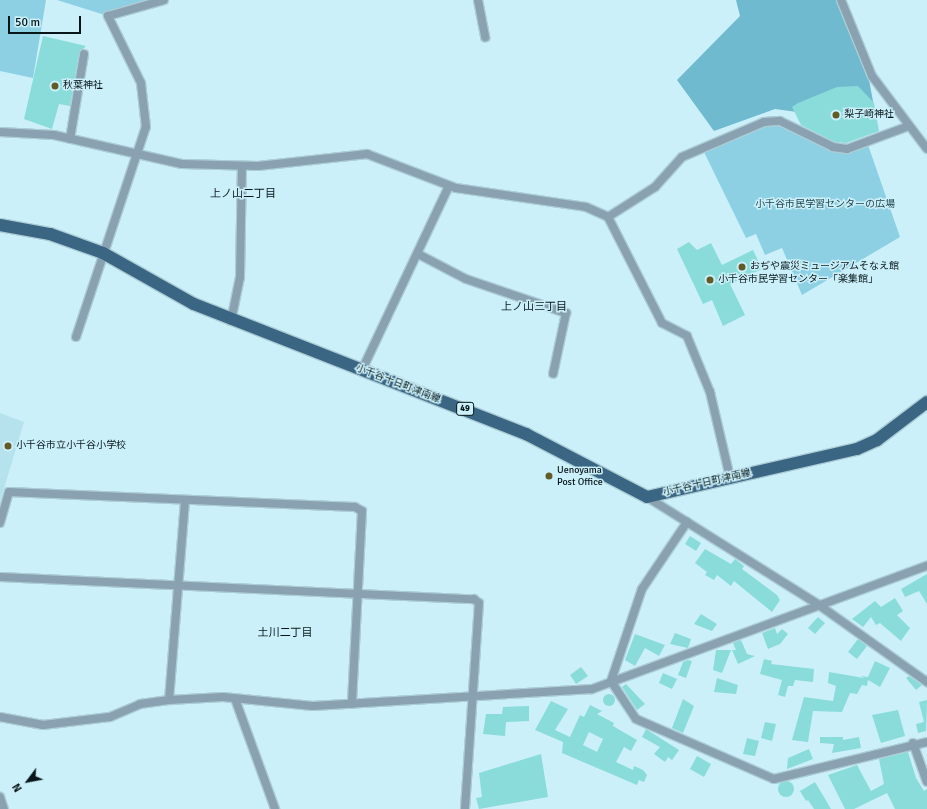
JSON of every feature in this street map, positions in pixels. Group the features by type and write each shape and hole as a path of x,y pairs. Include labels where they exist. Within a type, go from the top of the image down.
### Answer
{"main road":[{"name":"小千谷十日町津南線","path":"0,225 50,234 104,253 231,321 526,434 647,497 730,477 858,450 877,440 927,402"}],"street":[{"path":"76,337 138,155 146,127 141,83 108,16 164,0"},
{"path":"478,0 485,37"},
{"path":"841,0 872,76 927,149"},
{"path":"70,139 84,54"},
{"path":"608,217 655,188 682,157 764,122 780,121 833,147 847,149 909,126"},
{"path":"0,132 70,139 182,164 242,167 367,154 449,186 586,207 608,217 662,323 687,336 710,392 730,477"},
{"path":"231,321 240,277 242,167"},
{"path":"362,370 449,186"},
{"path":"418,254 466,278 566,313 553,374"},
{"path":"0,522 9,492 185,501 355,507 362,511 356,594 352,704"},
{"path":"647,497 819,605 927,682"},
{"path":"169,700 180,587 185,501"},
{"path":"611,681 642,589 687,522"},
{"path":"0,717 43,725 77,723 110,717 140,704 169,700 235,699 313,706 592,689 927,566"},
{"path":"0,577 180,587 474,599 478,604 470,696 465,809"},
{"path":"611,681 636,719 774,779 913,743 927,742"},
{"path":"235,699 275,809"},
{"path":"913,743 927,782"},
{"path":"0,797 4,809"}],"shaded area":[{"path":"736,0 842,0 868,74 877,123 775,109 714,131 677,80 740,16"},
{"name":"小千谷市立小千谷小学校","path":"0,413 24,422 0,502"}],"green space":[{"path":"0,0 46,0 33,78 0,71"},
{"path":"57,0 158,0 108,16"},
{"name":"小千谷市民学習センターの広場","path":"770,121 847,149 867,142 900,237 802,295 782,248 765,255 756,234 746,238 702,148"}],"building":[{"name":"秋葉神社","path":"43,36 86,46 79,53 70,106 59,104 52,129 24,119"},
{"name":"梨子崎神社","path":"858,86 874,103 879,131 846,143 835,142 801,125 792,107 798,103 837,87"},
{"name":"小千谷市民学習センター「楽集館」","path":"689,242 697,250 711,243 722,265 753,250 762,269 730,284 745,315 723,326 712,300 703,304 677,249"},
{"path":"690,536 701,543 696,551 685,544"},
{"path":"705,549 731,564 735,559 744,566 742,569 777,595 780,600 772,612 734,581 731,586 717,575 714,580 705,575 707,572 695,563"},
{"path":"927,574 927,604 919,591 905,597 901,589"},
{"path":"895,598 903,611 897,615 910,628 901,641 880,623 876,625 871,617 863,627 852,619 875,601 881,607"},
{"path":"701,614 717,624 712,631 694,624"},
{"path":"818,617 825,623 815,634 808,628"},
{"path":"775,628 777,634 782,629 788,634 780,644 768,649 762,633"},
{"path":"675,633 691,639 688,648 670,644"},
{"path":"635,634 665,645 659,656 645,648 635,666 625,660"},
{"path":"858,639 867,646 857,659 848,652"},
{"path":"741,640 747,654 755,656 738,664 732,650 736,650 733,643"},
{"path":"716,650 731,650 722,673 713,670"},
{"path":"764,659 772,661 771,664 814,669 813,682 795,680 793,686 788,686 785,697 778,695 782,680 760,674"},
{"path":"688,660 692,661 686,678 678,675 683,662"},
{"path":"875,661 890,668 880,687 868,680 867,686 862,685 857,694 850,693 842,712 813,711 808,742 792,740 804,697 833,701 836,686 828,683 829,672 864,678 861,676 868,677"},
{"path":"581,667 588,676 576,684 570,675"},
{"path":"663,673 677,679 672,689 659,683"},
{"path":"909,676 922,685 916,690 906,678"},
{"path":"717,678 738,685 736,694 714,692"},
{"path":"626,684 645,704 637,710 622,687"},
{"path":"611,694 614,695 614,705 607,706 604,705 603,698 604,695"},
{"path":"683,699 694,706 683,733 672,728"},
{"path":"927,700 926,731 918,733 916,724 924,722 919,702"},
{"path":"551,701 568,709 555,730 570,737 580,715 584,717 590,705 602,711 597,714 614,723 613,726 637,740 631,751 624,747 616,762 633,770 634,766 643,770 647,775 644,782 639,780 637,785 562,753 563,742 535,730","holes":["589,732 603,739 597,752 583,745"]},
{"path":"529,706 529,721 506,722 505,736 483,734 486,714 502,714 503,707"},
{"path":"898,710 905,736 881,743 872,715"},
{"path":"765,722 776,724 772,741 761,738"},
{"path":"646,729 679,750 672,760 668,757 665,762 654,754 660,747 642,737"},
{"path":"820,737 843,737 843,740 859,737 861,748 832,753 834,744 820,743"},
{"path":"747,738 759,741 755,756 743,754"},
{"path":"809,749 813,759 787,769 788,758"},
{"path":"908,752 916,778 924,791 927,789 927,809 895,809 887,793 854,809 845,809 828,775 857,765 871,791 884,784 879,759"},
{"path":"541,754 548,797 479,809 476,798 482,797 479,773"},
{"path":"697,756 711,764 704,777 690,769"},
{"path":"786,781 792,783 794,789 792,795 786,797 780,795 778,789 780,783"},
{"path":"815,782 831,809 814,809 808,800 806,801 800,791"}],"place":[{"name":"秋葉神社","path":"55,86"},
{"name":"梨子崎神社","path":"836,115"},
{"name":"おぢや震災ミュージアムそなえ館","path":"742,267"},
{"name":"小千谷市民学習センター「楽集館」","path":"710,280"},
{"name":"小千谷市立小千谷小学校","path":"8,446"},
{"name":"Uenoyama Post Office","path":"549,476"}],"district":[{"name":"上ノ山二丁目","path":"243,194"},
{"name":"上ノ山三丁目","path":"534,307"},
{"name":"土川二丁目","path":"285,633"}]}
